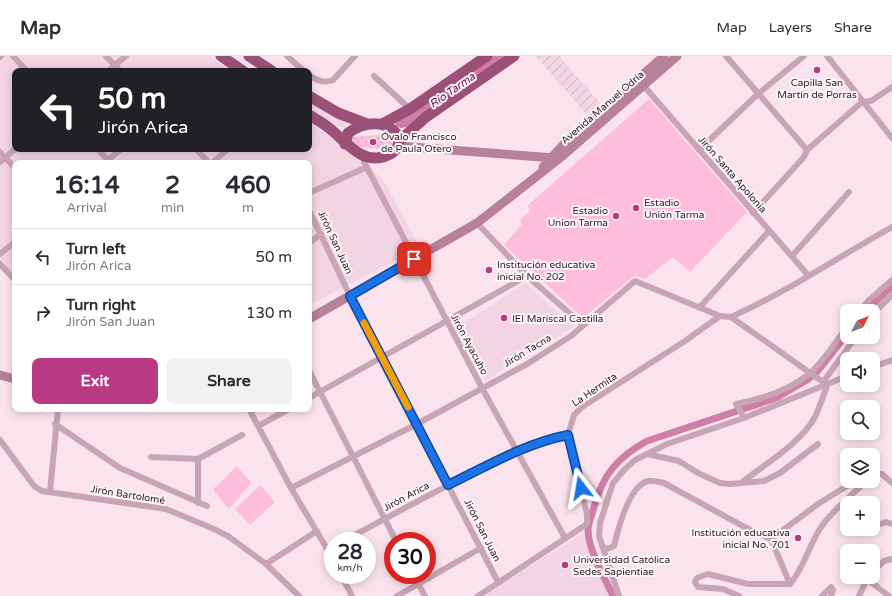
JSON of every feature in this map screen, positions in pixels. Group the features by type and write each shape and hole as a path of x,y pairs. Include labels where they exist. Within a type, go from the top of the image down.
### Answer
{"highway":[{"path":"221,56 239,68"},
{"path":"249,56 267,68"},
{"path":"382,124 410,109 487,56"},
{"path":"312,117 331,129 353,151 365,156 380,158 388,155 426,117 514,56"},
{"path":"312,98 338,113 367,124 382,124 393,129 397,134 398,144"},
{"path":"345,144 348,133 367,124"}],"main road":[{"name":"Avenida Manuel Odría","path":"535,177 560,158 664,56"},
{"name":"Avenida Manuel Odría","path":"535,177 550,158 614,105 643,85 677,56"},
{"path":"398,144 560,158"},
{"path":"312,317 477,223 535,177"},
{"path":"0,375 12,378"}],"street":[{"path":"13,56 24,68"},
{"path":"106,56 115,66"},
{"path":"112,68 126,56"},
{"path":"287,56 301,68"},
{"path":"312,77 317,80 333,80 355,56"},
{"path":"726,56 807,150"},
{"path":"698,150 758,94 804,56"},
{"path":"827,56 892,138"},
{"path":"374,76 410,109"},
{"name":"Jirón Santa Apolonia","path":"643,85 808,275"},
{"path":"753,213 804,157 807,150 862,102 871,101 892,87"},
{"path":"0,152 12,165"},
{"path":"0,162 12,152"},
{"path":"100,152 106,160"},
{"path":"110,160 118,152"},
{"path":"199,152 206,160"},
{"path":"215,160 225,152"},
{"name":"Jirón Ayacuho","path":"365,156 364,162 414,259 482,388 565,538"},
{"path":"312,192 367,167"},
{"path":"792,256 849,192"},
{"name":"Jirón San Juan","path":"312,216 350,296 498,582"},
{"path":"477,223 527,276 583,325"},
{"path":"731,317 789,288 808,275 892,227"},
{"path":"769,231 700,307 720,316 731,317 823,381"},
{"path":"312,241 321,234"},
{"path":"0,254 12,244"},
{"path":"0,264 12,277"},
{"path":"312,396 527,276"},
{"name":"Jirón Tacna","path":"291,488 417,424 527,364 571,336 635,280 700,307"},
{"path":"866,304 892,280"},
{"path":"880,307 892,295"},
{"name":"La Hermita","path":"568,435 574,415 582,407 685,341 720,316"},
{"path":"743,417 738,406 761,399 792,385 811,373 840,336"},
{"path":"740,483 790,445 815,418 823,381 851,344"},
{"path":"880,364 892,360"},
{"path":"312,376 392,532"},
{"path":"619,596 599,536 600,523 613,483 635,460 687,437 743,417 823,381 840,377"},
{"path":"50,491 55,424 57,412"},
{"path":"251,412 291,488 317,532 324,541"},
{"path":"258,426 284,412"},
{"path":"55,424 120,468 207,506"},
{"path":"150,457 198,459 242,435"},
{"path":"478,596 587,524 587,514 568,435"},
{"name":"Jirón Arica","path":"361,532 448,485 517,452 552,438 568,435"},
{"name":"Jirón Bartolomé","path":"0,440 34,486 42,491 166,509 228,536 266,564 299,596"},
{"path":"647,454 679,461 698,473 720,483 740,483 764,480 780,473 818,444"},
{"path":"198,459 198,503"},
{"path":"880,474 892,483"},
{"path":"602,546 608,549 614,546 619,522 635,492 644,483 650,481 664,483 752,531 770,539 790,584"},
{"path":"770,539 818,504 844,488"},
{"path":"790,584 796,576 818,532 833,512 858,488"},
{"path":"880,524 886,522 892,524"},
{"path":"266,564 317,532"},
{"path":"436,573 481,548"},
{"path":"880,565 884,561 892,559"},
{"path":"739,596 723,589 698,587 695,582 698,578 708,574 748,584 790,584"},
{"path":"346,584 352,596"},
{"path":"397,596 416,584"},
{"path":"419,584 426,596"},
{"path":"859,596 864,584"},
{"path":"874,584 889,596"},
{"path":"822,596 831,587 833,590 831,596"}],"shaded area":[{"path":"0,56 210,56 225,68 12,68 12,152 312,152 312,102 346,121 346,128 335,126 349,145 386,184 420,248 312,303 312,160 12,160 12,278 0,264"},
{"path":"535,56 559,56 600,103 587,115"},
{"name":"Estadio Unión Tarma","path":"649,99 747,212 690,272 673,257 645,279 634,276 583,318 504,245 522,224 520,220 530,211 528,205"},
{"path":"390,134 395,141 392,146 386,150 352,145 351,137"},
{"path":"526,283 574,327 485,381 457,327"},
{"path":"237,466 251,483 229,509 213,490"},
{"path":"260,485 275,502 250,525 235,509"},
{"name":"Universidad Católica Sedes Sapientiae","path":"583,533 612,596 483,596"}],"waterway":[{"name":"Río Tarma","path":"401,122 411,119 502,56"},
{"path":"873,304 892,286"},
{"path":"613,596 593,554 588,530 589,522 602,485 607,476 620,460 647,441 776,398 816,373 840,343"}],"slow traffic":[{"path":"364,323 408,407"}],"place":[{"name":"Capilla San Martín de Porras","path":"817,70"},
{"name":"Óvalo Francisco de Paula Otero","path":"373,142"},
{"name":"Estadio Unión Tarma","path":"636,208"},
{"name":"Estadio Union Tarma","path":"616,216"},
{"name":"Institución educativa inicial No. 202","path":"489,270"},
{"name":"IEI Mariscal Castilla","path":"504,318"},
{"name":"Institución educativa inicial No. 701","path":"798,538"},
{"name":"Universidad Católica Sedes Sapientiae","path":"565,565"}],"route":[{"path":"414,259 350,296 448,485 517,452 552,438 568,435 581,488"}]}
